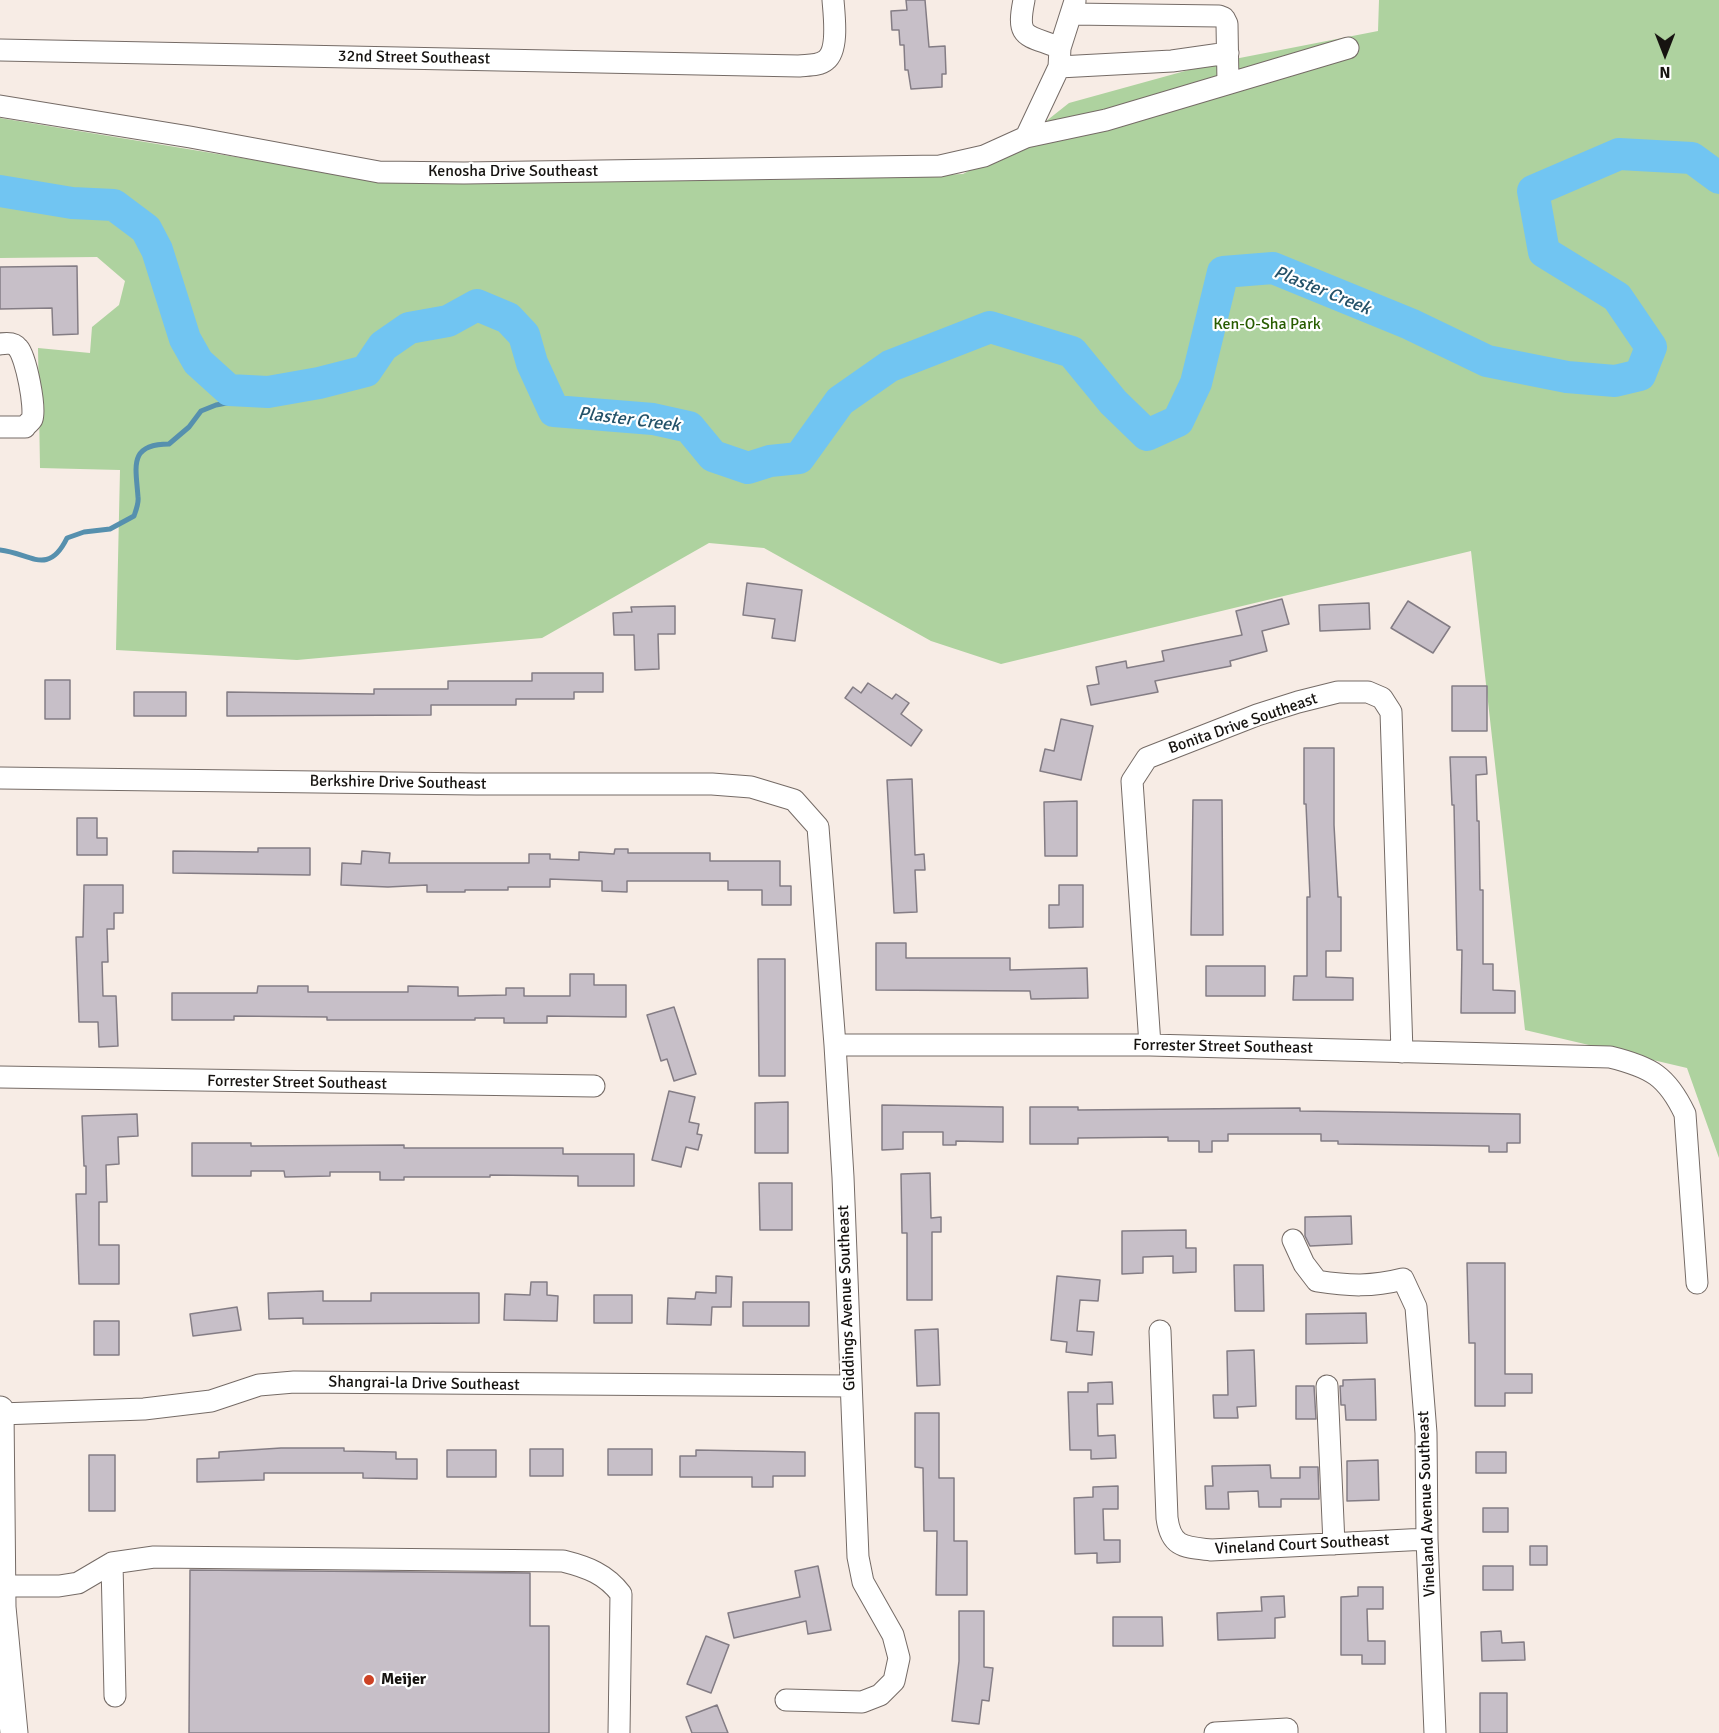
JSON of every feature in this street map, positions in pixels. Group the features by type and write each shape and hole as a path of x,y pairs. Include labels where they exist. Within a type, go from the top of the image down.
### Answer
{"main road":[{"path":"0,1412 4,1641 14,1733"}],"street":[{"name":"32nd Street Southeast","path":"0,50 816,65 827,60 833,50 835,31 833,0"},
{"path":"1024,0 1020,22 1023,31 1060,57 1172,62 1228,53"},
{"path":"1026,138 1060,57 1073,7 1224,18 1227,24 1228,83"},
{"name":"Kenosha Drive Southeast","path":"0,106 379,172 779,169 940,165 984,156 1026,138 1106,120 1348,48"},
{"path":"0,344 10,343 18,347 33,407 32,420 25,426 0,427"},
{"name":"Bonita Drive Southeast","path":"1150,1045 1132,781 1147,758 1184,742 1298,702 1338,692 1368,692 1382,698 1390,712 1402,1052"},
{"name":"Berkshire Drive Southeast","path":"0,778 476,784 712,784 751,787 794,801"},
{"name":"Giddings Avenue Southeast","path":"786,1701 861,1702 880,1695 894,1681 899,1658 893,1635 863,1582 858,1557 843,1177 818,827 794,801"},
{"name":"Forrester Street Southeast","path":"835,1045 1150,1045 1610,1058 1639,1064 1651,1070 1677,1097 1685,1114 1697,1283"},
{"name":"Forrester Street Southeast","path":"0,1077 594,1086"},
{"name":"Vineland Avenue Southeast","path":"1293,1240 1317,1281 1342,1285 1380,1285 1403,1279 1416,1306 1426,1433 1427,1539 1435,1733"},
{"name":"Vineland Court Southeast","path":"1160,1331 1167,1518 1172,1539 1180,1545 1211,1551 1427,1539"},
{"name":"Shangrai-la Drive Southeast","path":"0,1412 144,1409 211,1401 259,1385 294,1382 850,1386"},
{"path":"1327,1386 1334,1544"},
{"path":"1,1572 59,1586 78,1582 112,1563 154,1557 563,1562 581,1566 612,1582 621,1594 619,1733"},
{"path":"112,1563 115,1696"},
{"path":"1227,1733 1287,1729 1287,1733"}],"green space":[{"name":"Ken-O-Sha Park","path":"1379,0 1719,0 1719,1158 1687,1068 1525,1030 1471,551 1001,664 931,641 764,548 709,543 542,638 297,660 116,650 120,470 40,468 38,348 90,353 92,327 119,305 125,281 97,257 0,258 0,118 393,183 843,179 963,174 1016,145 1069,103 1214,63 1378,31"}],"building":[{"path":"906,0 925,0 929,47 945,46 946,74 942,74 942,87 911,89 908,70 905,70 904,45 900,45 899,30 892,30 891,11 907,10"},
{"path":"77,266 78,334 53,335 52,308 0,309 0,267"},
{"path":"747,583 802,590 795,641 772,638 775,619 743,615"},
{"path":"1282,599 1289,624 1262,631 1267,651 1230,661 1231,666 1155,681 1158,692 1091,705 1087,686 1099,684 1096,667 1126,661 1127,668 1164,661 1162,651 1242,635 1236,611"},
{"path":"1408,601 1450,627 1433,653 1391,628"},
{"path":"1369,603 1370,629 1320,631 1319,605"},
{"path":"675,606 675,634 658,634 659,669 635,670 634,635 614,635 613,613 632,612 631,607"},
{"path":"532,673 603,673 603,692 574,692 574,699 516,699 516,705 431,705 431,715 227,716 227,692 374,694 374,689 448,689 448,681 532,681"},
{"path":"45,680 70,680 70,719 45,719"},
{"path":"868,683 892,699 896,694 909,703 901,714 922,730 911,746 845,698 853,687 861,693"},
{"path":"1452,686 1487,686 1487,731 1452,731"},
{"path":"134,692 186,692 186,716 134,716"},
{"path":"1061,719 1093,726 1081,780 1040,771 1045,749 1054,751"},
{"path":"1304,748 1334,748 1334,825 1338,897 1341,897 1341,951 1326,951 1326,977 1353,978 1353,1000 1293,1000 1294,976 1307,976 1307,897 1310,897 1306,804 1304,804"},
{"path":"1450,757 1486,757 1487,774 1476,775 1480,890 1483,890 1483,964 1493,964 1493,990 1515,991 1515,1013 1461,1013 1462,950 1457,950 1454,805 1452,805"},
{"path":"912,779 915,855 924,854 925,870 915,870 917,912 894,913 887,780"},
{"path":"1193,800 1222,800 1223,935 1191,935"},
{"path":"1077,801 1077,856 1045,856 1044,802"},
{"path":"77,818 97,818 97,838 107,838 107,855 77,855"},
{"path":"258,848 310,848 310,875 173,873 173,851 258,852"},
{"path":"615,849 628,849 628,853 710,853 710,861 780,861 780,886 791,886 791,905 762,905 762,890 728,890 728,881 627,881 627,892 602,891 602,881 550,879 550,887 508,887 508,890 465,890 465,892 427,892 427,885 388,887 341,885 342,863 361,864 362,851 390,853 389,863 529,863 529,854 550,854 550,859 579,860 579,852 614,854"},
{"path":"84,885 123,885 123,913 114,913 114,929 107,929 108,962 102,962 103,996 116,996 118,1046 99,1047 98,1022 79,1022 76,937 83,937"},
{"path":"1059,885 1083,885 1083,927 1049,928 1049,905 1059,905"},
{"path":"876,943 906,943 906,958 1010,958 1010,970 1087,968 1088,998 1031,999 1030,991 876,990"},
{"path":"758,959 785,959 785,1076 759,1076"},
{"path":"1206,966 1265,966 1265,996 1206,996"},
{"path":"570,974 594,974 594,985 626,985 626,1017 547,1016 547,1023 504,1023 504,1018 327,1020 327,1017 234,1016 234,1020 172,1020 172,993 257,993 258,986 308,986 308,992 408,992 408,986 458,987 458,996 506,995 506,988 524,988 524,996 570,996"},
{"path":"674,1007 696,1074 674,1081 667,1059 661,1061 647,1015"},
{"path":"669,1091 695,1097 689,1122 699,1124 697,1134 702,1135 698,1150 686,1147 681,1167 652,1160"},
{"path":"788,1102 788,1153 755,1153 755,1103"},
{"path":"882,1105 1003,1107 1003,1142 956,1141 956,1145 943,1145 943,1132 903,1132 903,1149 882,1150"},
{"path":"1030,1107 1078,1107 1078,1110 1300,1108 1300,1111 1520,1114 1520,1143 1507,1143 1507,1152 1489,1152 1489,1146 1338,1144 1338,1141 1321,1141 1321,1134 1228,1134 1228,1141 1212,1141 1212,1152 1199,1152 1199,1141 1168,1141 1168,1137 1078,1138 1078,1144 1030,1144"},
{"path":"137,1114 138,1136 118,1137 119,1164 106,1165 107,1202 99,1202 99,1245 119,1245 119,1284 79,1284 76,1194 86,1194 82,1116"},
{"path":"192,1143 251,1143 251,1146 404,1145 404,1148 563,1148 563,1154 634,1154 634,1186 578,1186 578,1176 490,1175 490,1177 404,1177 404,1180 380,1180 380,1172 330,1172 330,1176 285,1177 284,1171 251,1171 251,1176 192,1176"},
{"path":"930,1173 931,1218 941,1217 941,1232 932,1232 932,1300 907,1300 907,1233 902,1233 901,1174"},
{"path":"759,1183 792,1183 792,1230 760,1230"},
{"path":"1351,1216 1352,1244 1310,1246 1305,1236 1305,1217"},
{"path":"1186,1230 1186,1248 1196,1248 1196,1272 1173,1273 1173,1256 1143,1257 1143,1273 1122,1274 1122,1231"},
{"path":"1467,1263 1505,1263 1505,1374 1532,1374 1532,1393 1505,1393 1505,1406 1475,1406 1475,1343 1469,1343"},
{"path":"1234,1265 1263,1265 1264,1311 1235,1311"},
{"path":"716,1276 732,1277 731,1307 712,1307 711,1325 667,1324 668,1298 695,1299 696,1292 716,1293"},
{"path":"1057,1276 1100,1280 1098,1301 1080,1300 1077,1331 1094,1332 1092,1355 1066,1352 1067,1342 1051,1340"},
{"path":"531,1282 547,1282 547,1295 558,1296 557,1321 504,1320 505,1294 530,1295"},
{"path":"323,1291 323,1301 371,1301 371,1293 479,1293 479,1323 303,1324 303,1318 269,1319 268,1293"},
{"path":"594,1295 632,1295 632,1323 594,1323"},
{"path":"743,1302 809,1302 809,1326 743,1326"},
{"path":"237,1307 241,1330 193,1336 190,1314"},
{"path":"1366,1313 1367,1343 1306,1344 1306,1314"},
{"path":"94,1321 119,1321 119,1355 94,1355"},
{"path":"938,1329 940,1385 917,1386 915,1330"},
{"path":"1254,1350 1256,1406 1237,1407 1238,1418 1214,1418 1213,1395 1228,1395 1227,1351"},
{"path":"1375,1379 1376,1420 1346,1420 1345,1405 1341,1405 1340,1386 1343,1386 1343,1380"},
{"path":"1112,1382 1113,1404 1097,1404 1098,1436 1115,1435 1116,1458 1091,1459 1091,1450 1070,1450 1068,1392 1088,1392 1088,1383"},
{"path":"1296,1386 1314,1386 1316,1419 1296,1419"},
{"path":"915,1413 939,1413 939,1478 954,1478 954,1541 967,1541 967,1595 936,1595 937,1531 924,1531 923,1468 915,1467"},
{"path":"281,1448 344,1448 344,1451 396,1452 396,1459 417,1459 417,1479 363,1478 363,1473 264,1473 264,1480 197,1482 197,1459 219,1458 219,1452"},
{"path":"530,1449 563,1449 563,1476 530,1476"},
{"path":"608,1449 652,1449 652,1475 608,1475"},
{"path":"447,1450 496,1450 496,1477 447,1477"},
{"path":"696,1450 805,1452 805,1476 773,1476 773,1487 752,1487 752,1477 680,1477 680,1456 696,1456"},
{"path":"1476,1452 1506,1452 1506,1473 1476,1473"},
{"path":"89,1455 115,1455 115,1511 89,1511"},
{"path":"1378,1460 1379,1500 1347,1501 1347,1461"},
{"path":"1270,1465 1271,1478 1300,1478 1300,1467 1318,1467 1319,1499 1281,1499 1281,1507 1259,1507 1258,1491 1228,1492 1229,1509 1206,1509 1205,1486 1213,1486 1212,1466"},
{"path":"1118,1486 1118,1509 1103,1509 1104,1540 1120,1540 1120,1562 1097,1563 1097,1553 1075,1554 1074,1498 1093,1497 1093,1487"},
{"path":"1483,1508 1508,1508 1508,1532 1483,1532"},
{"path":"1530,1546 1547,1546 1547,1565 1530,1565"},
{"path":"818,1566 831,1630 808,1634 806,1621 734,1638 728,1613 800,1597 795,1571"},
{"path":"1483,1566 1513,1566 1513,1590 1483,1590"},
{"name":"Meijer","path":"190,1570 530,1573 530,1626 549,1626 549,1733 189,1733"},
{"path":"1358,1587 1383,1587 1383,1609 1367,1609 1368,1641 1385,1641 1385,1664 1362,1664 1362,1655 1341,1655 1341,1597 1358,1596"},
{"path":"1284,1596 1285,1617 1275,1618 1275,1638 1218,1640 1217,1613 1262,1611 1261,1597"},
{"path":"959,1611 984,1611 984,1667 993,1668 989,1701 982,1700 979,1724 952,1721 959,1661"},
{"path":"1113,1617 1162,1617 1163,1646 1113,1646"},
{"path":"1501,1631 1502,1643 1524,1642 1525,1660 1482,1661 1481,1632"},
{"path":"706,1636 729,1645 711,1693 687,1684"},
{"path":"1480,1693 1507,1693 1507,1733 1480,1733"},
{"path":"717,1705 728,1733 692,1733 686,1717"}],"waterway":[{"name":"Plaster Creek","path":"0,191 72,203 114,205 146,229 157,250 185,339 198,362 229,390 268,392 319,383 366,371 383,346 409,328 448,321 477,305 508,318 524,335 532,363 554,411 653,419 689,427 713,456 748,468 770,461 799,458 840,401 890,366 990,327 1072,352 1113,402 1147,435 1178,421 1196,383 1223,272 1273,268 1410,324 1487,361 1567,377 1615,381 1640,375 1651,347 1617,297 1544,252 1533,191 1619,154 1692,158 1719,178"},
{"path":"0,550 45,560 53,557 67,538 84,532 110,529 134,516 138,499 136,467 141,453 156,445 169,444 189,427 201,411 268,392"}],"place":[{"name":"Meijer","path":"369,1680"}]}
